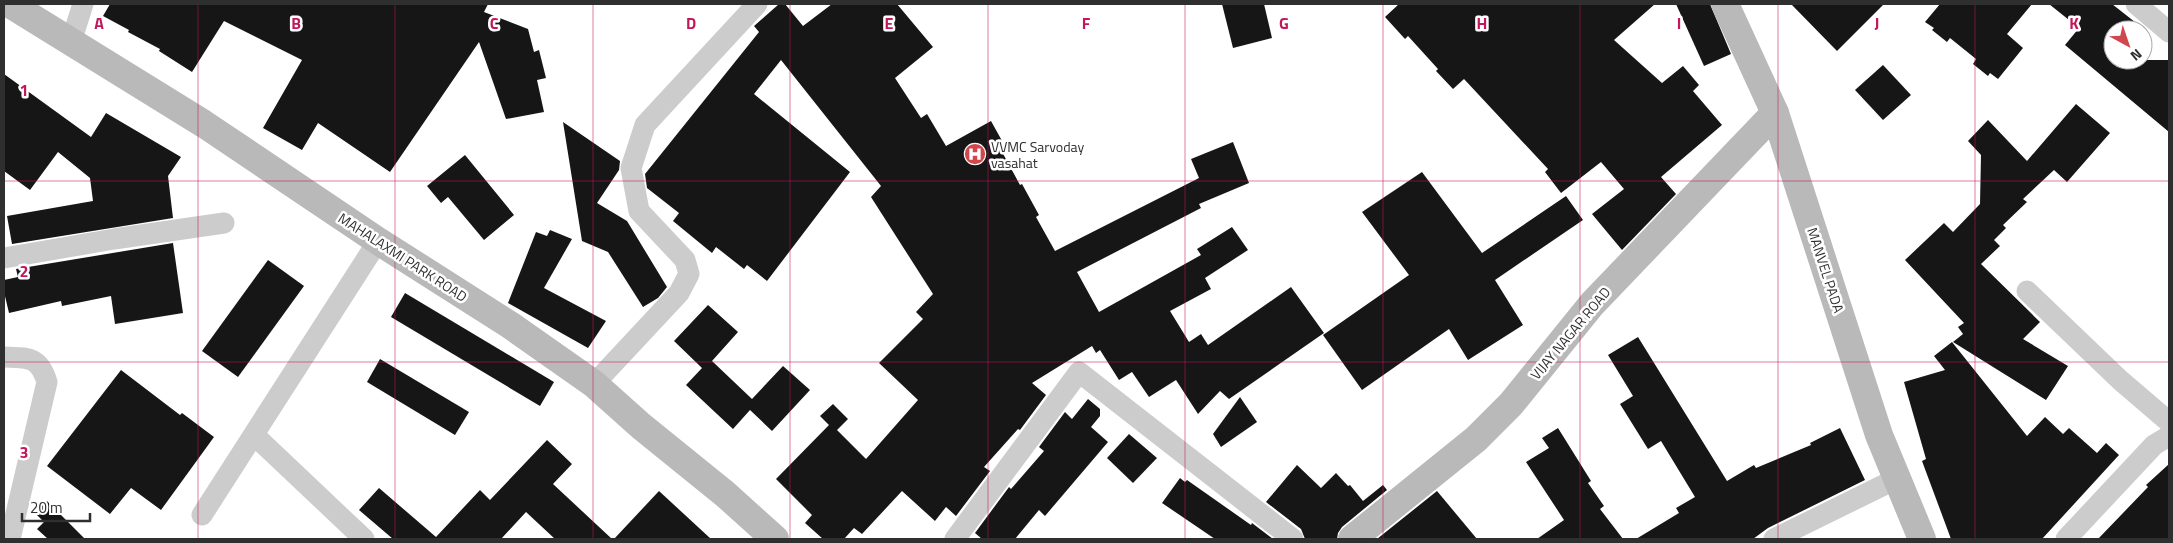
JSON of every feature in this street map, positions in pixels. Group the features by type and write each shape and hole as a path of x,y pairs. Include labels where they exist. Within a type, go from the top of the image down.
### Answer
{"street":[{"name":"MAHALAXMI PARK ROAD","path":"10,4 204,124 378,241 510,326 594,384 641,426 725,494 775,539"},
{"path":"71,42 83,4"},
{"path":"594,384 679,293 689,274 685,260 639,211 631,168 645,125 757,4"},
{"name":"MANVEL PADA","path":"1725,4 1775,113 1879,435 1922,539"},
{"path":"2136,4 2169,32"},
{"name":"VIJAY NAGAR ROAD","path":"1352,539 1476,439 1511,404 1592,304 1775,113"},
{"path":"4,258 224,222"},
{"path":"202,515 378,241"},
{"path":"2027,291 2120,380 2169,422"},
{"path":"4,357 31,358 42,368 47,382 10,539"},
{"path":"955,539 1079,372 1293,539"},
{"path":"254,435 364,539"},
{"path":"2066,539 2154,445 2169,436"},
{"path":"1774,539 1896,479"}],"building":[{"path":"110,4 488,4 484,12 528,29 534,52 539,50 546,78 537,80 544,112 506,119 479,42 390,172 318,123 302,150 263,128 302,60 224,21 192,72 159,51 160,49 103,16"},
{"path":"779,4 785,4 803,26 832,4 897,4 933,47 895,78 921,118 927,114 946,146 991,121 1006,148 1001,150 1039,215 1036,217 1055,251 1199,178 1191,159 1233,142 1249,183 1199,204 1201,208 1077,272 1099,312 1201,255 1197,249 1232,227 1248,250 1205,278 1211,289 1170,311 1189,342 1201,334 1208,345 1291,287 1324,333 1229,399 1220,391 1198,414 1176,380 1149,397 1132,372 1119,380 1100,350 1096,353 1092,346 1032,383 1046,395 1020,430 1018,429 984,467 990,471 956,516 946,507 935,521 902,491 862,534 854,528 844,539 823,539 805,523 812,515 776,479 829,425 820,416 833,404 848,419 837,430 866,459 918,400 879,363 923,319 916,312 933,294 871,197 881,186 781,60 754,94 850,172 767,281 747,265 744,269 716,247 712,253 673,221 679,213 647,188 645,174 759,32 754,26"},
{"path":"1222,4 1264,4 1272,38 1233,48"},
{"path":"1399,4 1655,4 1614,40 1662,83 1683,66 1699,85 1693,91 1722,125 1661,177 1676,194 1622,250 1592,214 1624,189 1601,162 1561,193 1545,172 1548,169 1464,79 1453,89 1436,71 1438,69 1408,36 1405,39 1385,17"},
{"path":"1676,4 1710,4 1731,54 1704,66"},
{"path":"1791,4 1884,4 1837,51"},
{"path":"1940,4 2032,4 2007,34 2023,48 1998,79 1990,73 1988,76 1973,64 1976,59 1950,38 1947,42 1932,30 1934,28 1925,22"},
{"path":"2049,4 2112,4 2132,20 2103,20 2103,70 2153,70 2153,60 2169,60 2169,132 2065,45 2079,28"},
{"path":"1883,65 1911,95 1883,120 1855,90"},
{"path":"4,74 91,137 106,113 181,157 168,176 173,218 12,244 7,216 93,201 90,178 58,152 30,190 4,171"},
{"path":"2076,104 2110,133 2067,182 2054,170 2023,199 2027,202 2003,225 2006,228 1994,240 2000,246 1981,264 2040,322 2023,339 2068,366 2046,400 1953,342 1963,334 1958,327 1964,323 1905,260 1944,223 1953,232 1980,204 1981,155 1968,141 1988,120 2027,161"},
{"path":"563,122 620,161 619,170 597,203 627,221 667,287 658,298 643,307 608,252 582,241"},
{"path":"465,155 514,215 484,240 448,197 441,203 427,186"},
{"path":"1422,172 1482,253 1566,196 1583,220 1495,280 1523,325 1468,360 1449,329 1362,390 1323,335 1409,275 1362,212"},
{"path":"550,230 572,239 544,288 606,321 588,348 508,303 536,232 547,236"},
{"path":"173,243 183,313 115,324 111,296 62,306 61,301 9,313 4,292 4,280 18,277 16,269"},
{"path":"268,260 304,286 238,377 202,351"},
{"path":"405,293 554,382 540,406 391,317"},
{"path":"708,305 738,332 712,361 752,399 783,366 810,390 772,431 750,410 733,429 686,385 702,368 674,341"},
{"path":"1638,337 1727,481 1754,465 1756,468 1811,445 1810,443 1840,428 1865,480 1768,528 1753,539 1636,539 1679,513 1676,508 1695,497 1661,441 1648,449 1620,404 1633,396 1608,355"},
{"path":"1952,342 2027,436 2045,417 2063,434 2069,428 2097,453 2106,443 2119,455 2042,539 1951,539 1922,461 1926,459 1904,382 1945,370 1934,356"},
{"path":"380,359 469,412 455,435 367,382"},
{"path":"121,370 180,415 182,413 214,437 161,510 131,488 110,514 47,466"},
{"path":"1240,397 1257,422 1221,447 1213,434"},
{"path":"1088,399 1100,409 1100,416 1091,427 1108,442 1045,516 1039,510 1015,539 982,539 975,533 1009,487 1011,489 1044,451 1039,447 1065,412 1072,419"},
{"path":"1558,428 1591,481 1588,483 1604,506 1600,509 1623,539 1537,539 1564,520 1526,462 1549,448 1542,438"},
{"path":"1129,434 1157,458 1133,483 1107,458"},
{"path":"547,440 572,464 553,484 612,539 555,539 526,512 501,539 393,539 359,510 379,488 436,537 480,490 490,500"},
{"path":"2169,464 2169,539 2098,539 2148,487 2146,485"},
{"path":"1297,465 1321,488 1336,473 1348,486 1350,485 1363,501 1383,485 1387,490 1342,527 1337,539 1305,539 1301,529 1266,502"},
{"path":"1180,478 1185,482 1187,480 1273,539 1215,539 1162,503"},
{"path":"659,491 711,539 614,539"},
{"path":"1437,491 1477,539 1377,539"},
{"path":"47,501 85,539 48,539 37,529 44,522 35,513"}],"place":[{"name":"VVMC Sarvoday vasahat","path":"975,154"}]}
